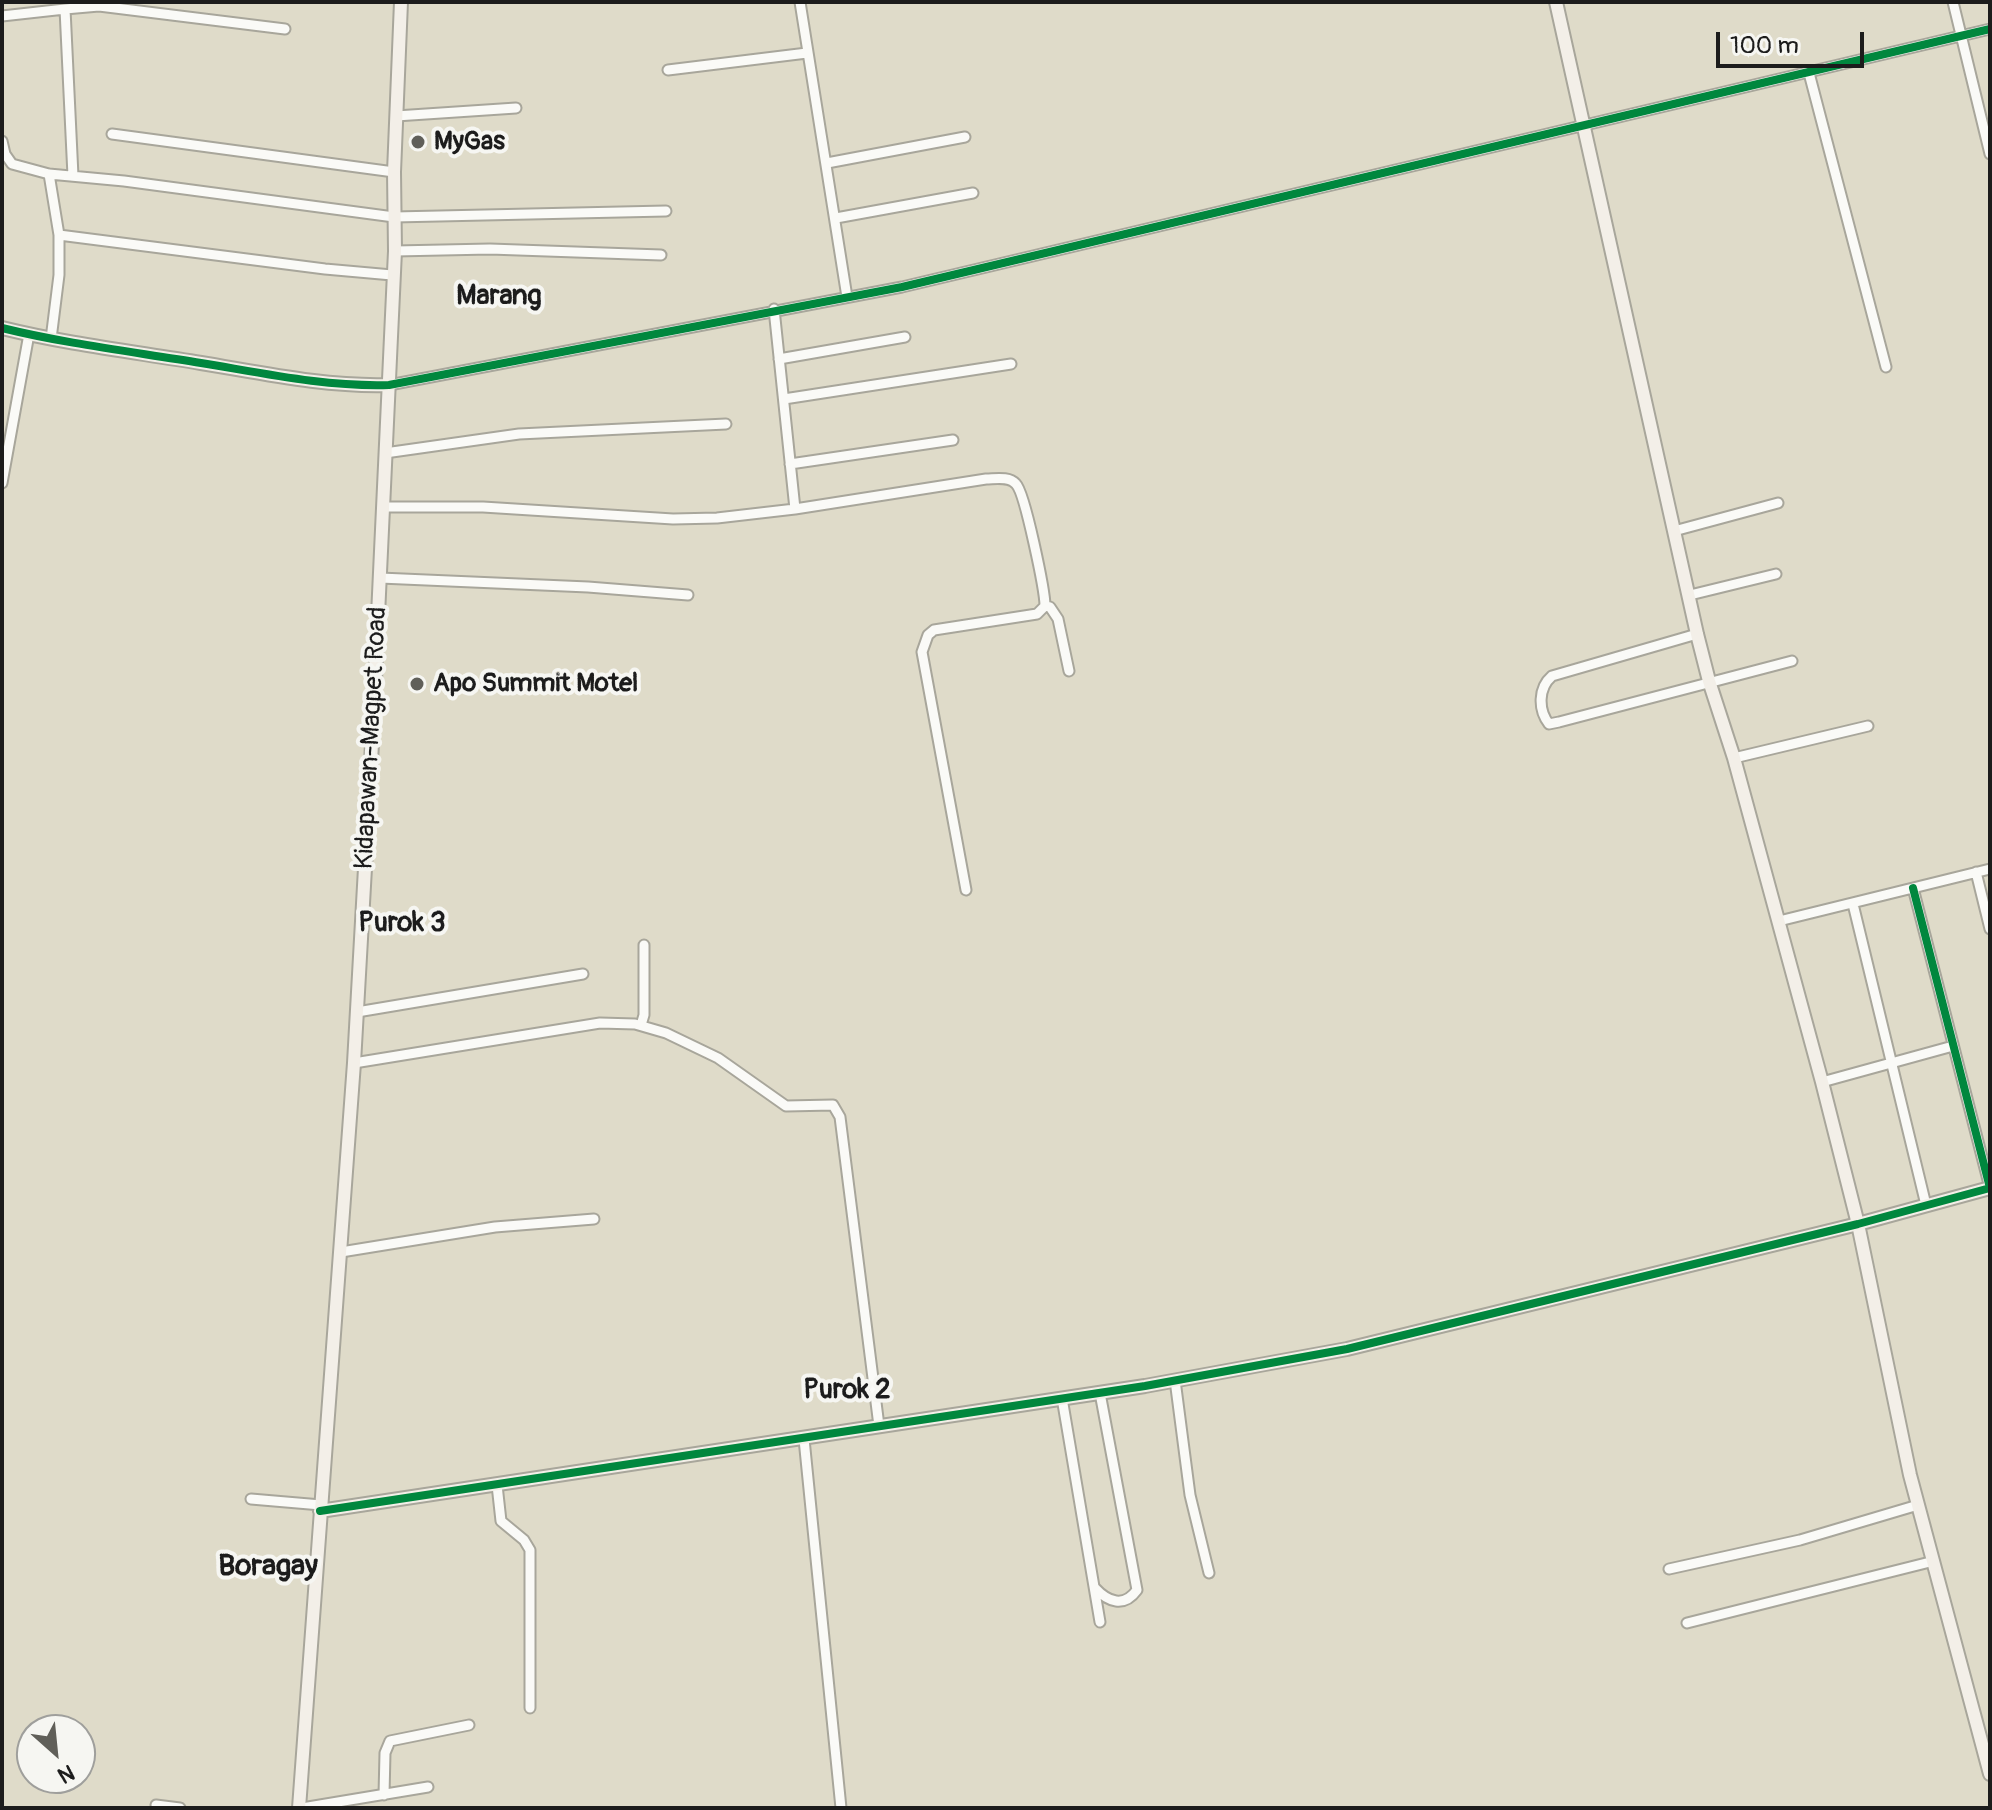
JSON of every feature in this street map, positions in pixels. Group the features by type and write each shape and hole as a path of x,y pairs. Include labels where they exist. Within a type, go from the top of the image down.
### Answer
{"street":[{"name":"Kidapawan-Magpet Road","path":"300,1808 357,1012 395,251 394,172 401,2"},
{"path":"800,2 847,297"},
{"path":"1556,2 1697,634 1822,1082 1858,1224 1918,1505 1990,1774"},
{"path":"1953,2 1990,154"},
{"path":"2,16 99,6 285,29"},
{"path":"65,9 73,176"},
{"path":"2,328 51,339 320,381 389,385 774,309 902,287 1990,29"},
{"path":"668,70 807,53"},
{"path":"1809,73 1886,367"},
{"path":"396,116 516,108"},
{"path":"112,134 394,172"},
{"path":"827,163 965,137"},
{"path":"2,141 7,160 12,164 49,174 394,217 666,211"},
{"path":"49,174 59,235 59,275 51,339"},
{"path":"836,218 973,193"},
{"path":"59,235 392,275"},
{"path":"395,251 490,249 661,255"},
{"path":"774,309 795,509"},
{"path":"2,483 29,334"},
{"path":"779,359 905,337"},
{"path":"784,399 1011,364"},
{"path":"385,453 519,434 726,424"},
{"path":"790,464 953,440"},
{"path":"383,507 483,507 673,519 717,518 986,479 1008,479 1016,483 1021,492 1045,606"},
{"path":"1674,531 1778,503"},
{"path":"1690,595 1776,574"},
{"path":"380,578 588,587 688,595"},
{"path":"1045,606 1050,607 1058,619 1069,671"},
{"path":"966,890 922,652 924,642 928,635 940,628 1037,614 1045,606"},
{"path":"1697,634 1552,676 1542,692 1542,713 1549,724 1559,722 1792,661"},
{"path":"1734,758 1868,726"},
{"path":"1779,921 1990,869"},
{"path":"1976,872 1990,929"},
{"path":"251,1499 320,1508 497,1485 1175,1380 1347,1349 1858,1224 1990,1188 1913,888"},
{"path":"1853,904 1926,1205"},
{"path":"641,1025 644,1015 644,945"},
{"path":"357,1012 583,974"},
{"path":"354,1063 600,1023 641,1025 666,1033 718,1058 786,1106 828,1103 837,1110 879,1426"},
{"path":"1822,1082 1953,1046"},
{"path":"341,1252 495,1227 594,1219"},
{"path":"1175,1380 1190,1495 1209,1573"},
{"path":"1095,1588 1103,1598 1118,1602 1127,1600 1137,1590 1100,1393"},
{"path":"1062,1398 1100,1622"},
{"path":"804,1439 841,1808"},
{"path":"497,1485 501,1521 524,1540 530,1550 530,1708"},
{"path":"1669,1569 1800,1540 1918,1505"},
{"path":"1687,1623 1934,1561"},
{"path":"384,1795 385,1753 390,1741 469,1725"},
{"path":"300,1808 428,1787"},
{"path":"156,1805 180,1808"}],"cycle path":[{"path":"2,328 294,378 342,384 389,385 902,287 1990,29"},
{"path":"320,1511 1145,1386 1347,1349 1858,1224 1990,1188 1913,888"}],"place":[{"name":"MyGas","path":"418,142"},
{"name":"Apo Summit Motel","path":"417,684"}],"district":[{"name":"Marang","path":"499,297"},
{"name":"Purok 3","path":"402,924"},
{"name":"Purok 2","path":"847,1391"},
{"name":"Boragay","path":"268,1567"}]}
